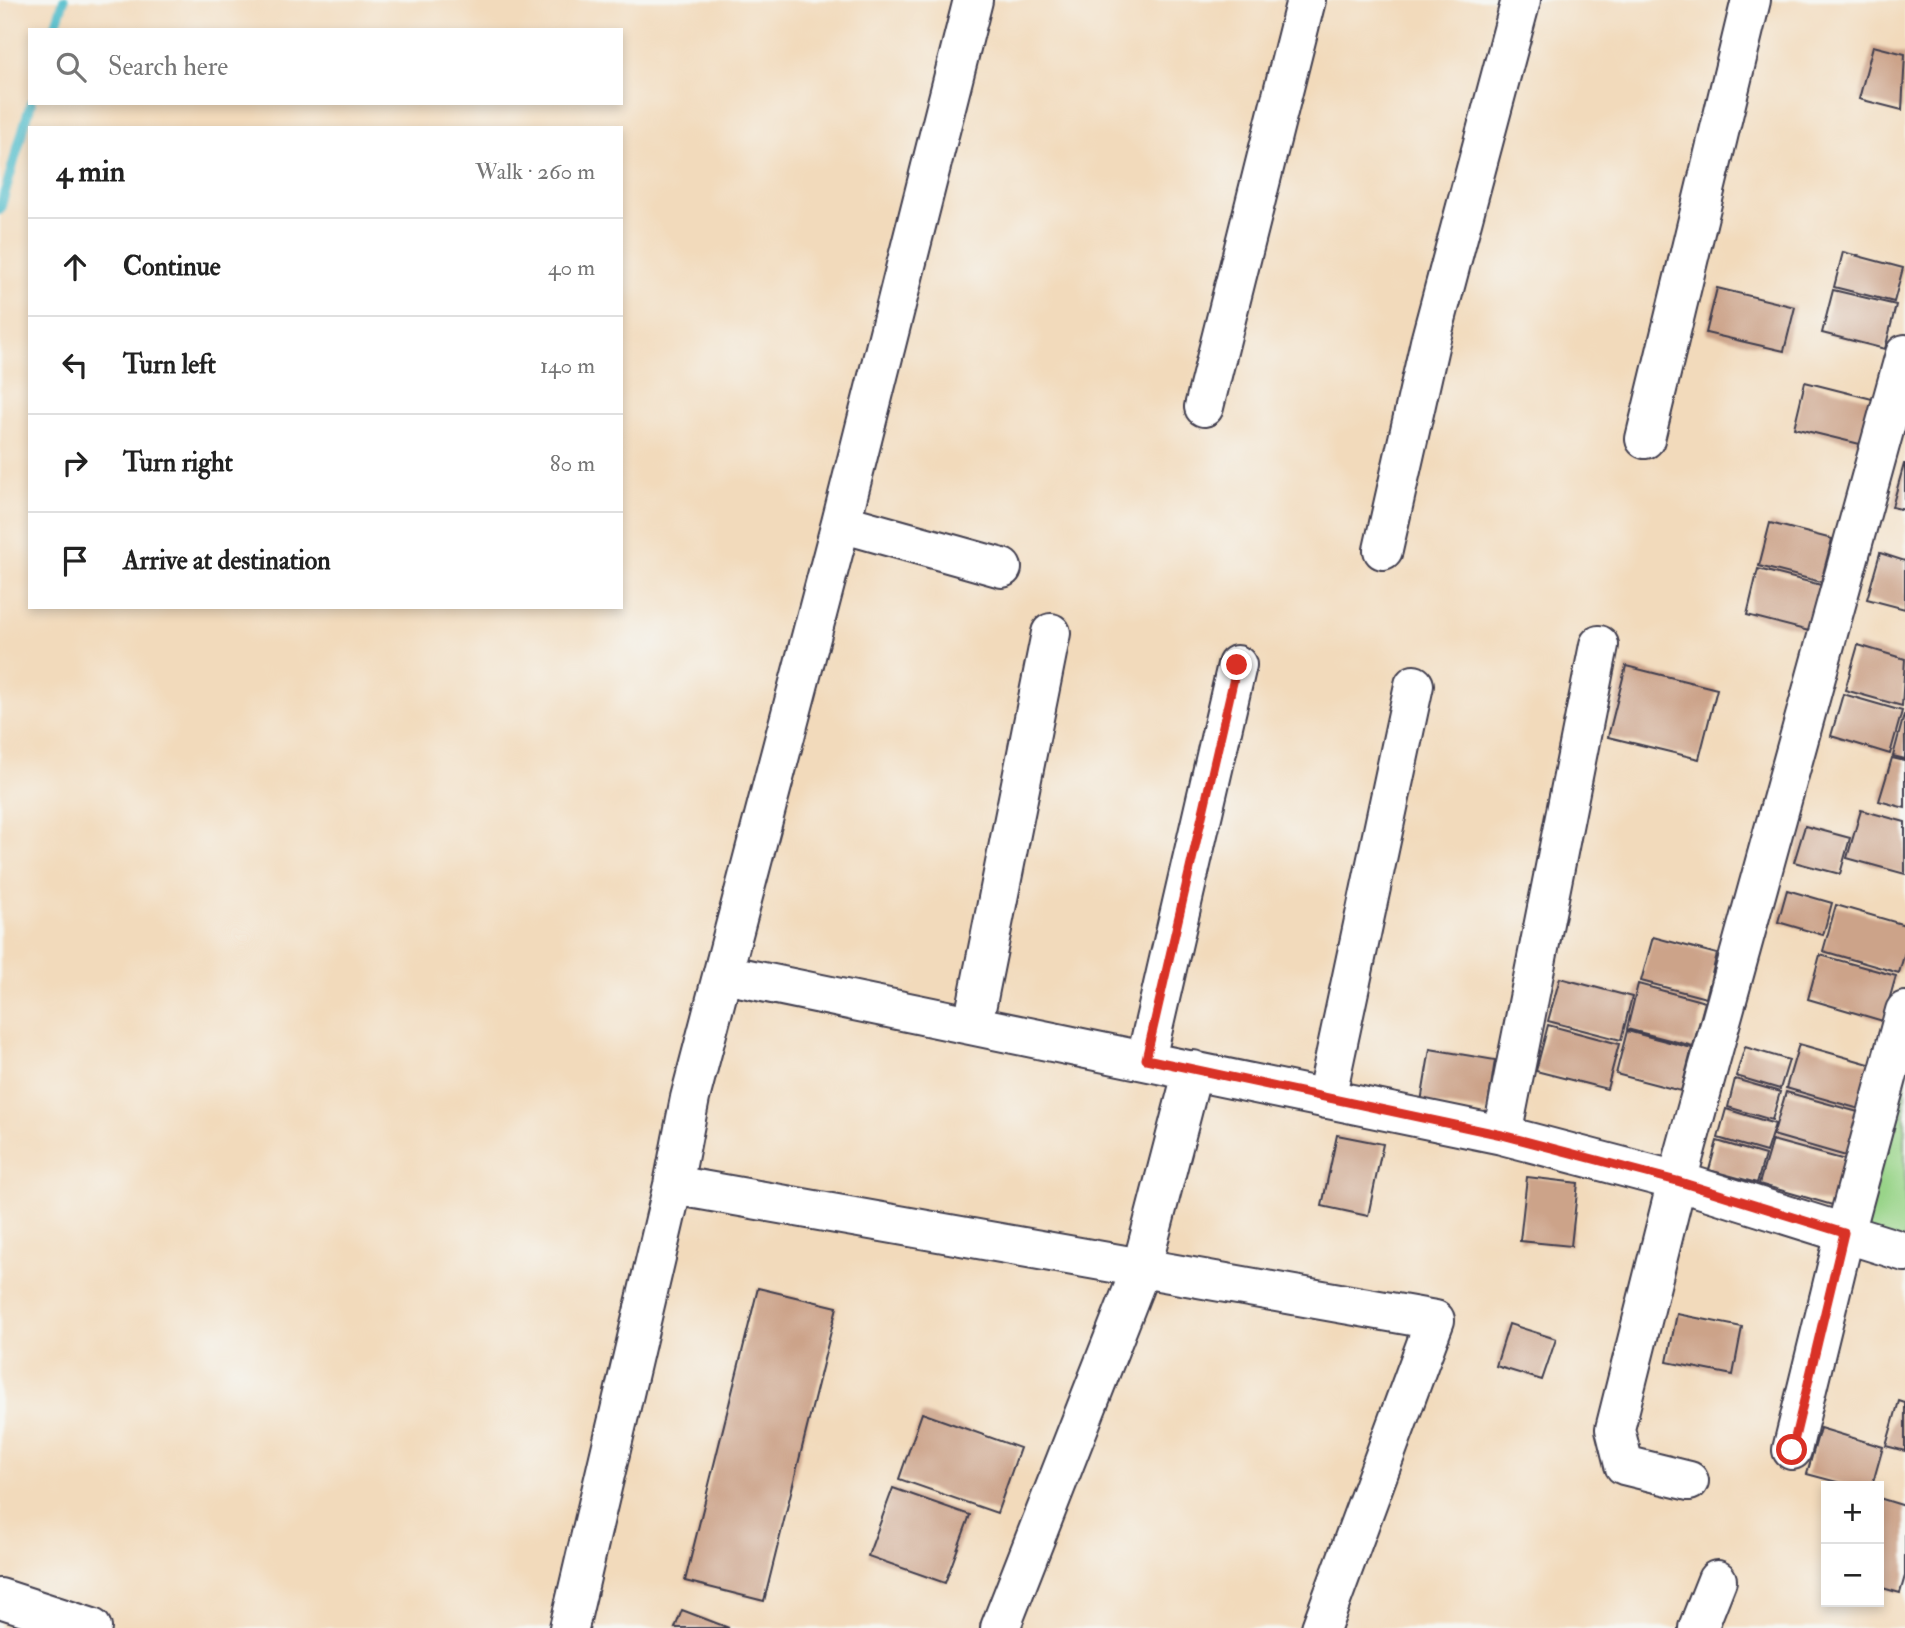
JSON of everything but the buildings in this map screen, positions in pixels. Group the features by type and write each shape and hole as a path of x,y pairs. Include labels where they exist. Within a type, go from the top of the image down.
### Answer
{"street":[{"path":"569,1628 673,1185 690,1098 841,523 972,0"},
{"path":"1204,407 1306,0"},
{"path":"1383,550 1430,342 1521,0"},
{"path":"1645,439 1751,0"},
{"path":"1689,1481 1624,1465 1615,1429 1677,1181 1905,354"},
{"path":"841,523 1002,568"},
{"path":"973,1024 1051,633"},
{"path":"1502,1135 1598,645"},
{"path":"1146,1059 1237,665"},
{"path":"1326,1099 1414,685"},
{"path":"724,974 1146,1059 1502,1135 1677,1181 1905,1252"},
{"path":"1792,1450 1844,1233 1905,1011"},
{"path":"1000,1628 1142,1266 1193,1070"},
{"path":"673,1185 1435,1320 1321,1628"},
{"path":"1698,1628 1717,1580"},
{"path":"0,1598 92,1628"}],"green space":[{"path":"1905,1051 1905,1243 1850,1226"}],"waterway":[{"path":"55,28 64,0"},
{"path":"0,209 30,105"}],"route":[{"path":"1237,665 1146,1059 1502,1135 1677,1181 1844,1233 1792,1450"}]}
